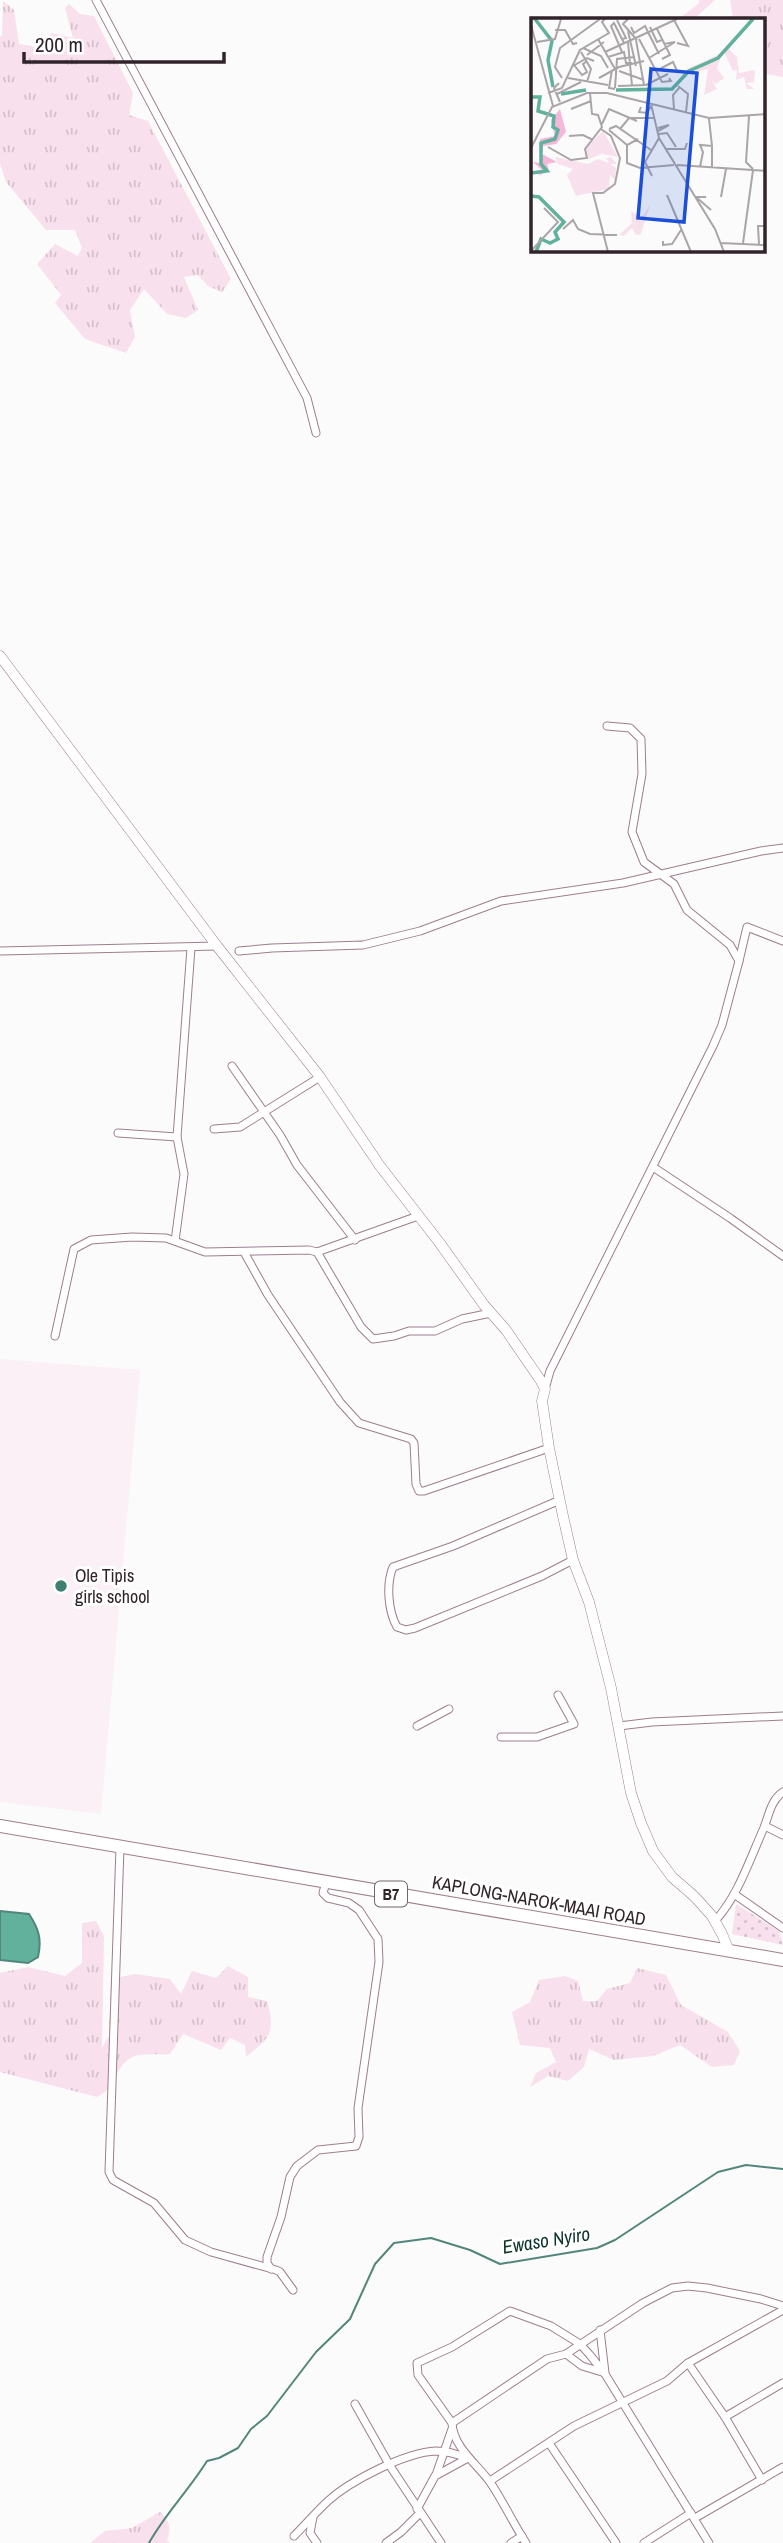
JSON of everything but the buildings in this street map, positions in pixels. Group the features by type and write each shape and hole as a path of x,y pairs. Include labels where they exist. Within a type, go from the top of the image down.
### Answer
{"highway":[{"name":"KAPLONG-NAROK-MAAI ROAD","path":"0,1826 783,1960"}],"main road":[{"path":"0,656 216,946 320,1077 380,1166 522,1353 545,1389 542,1401 560,1500 573,1560 589,1602 632,1793 649,1843 672,1877 695,1897 715,1921 729,1951"}],"street":[{"path":"96,0 307,398 316,433"},
{"path":"607,726 630,728 640,740 642,774 632,832 644,862 674,884 687,910 730,945 739,961"},
{"path":"239,951 363,945 420,931 501,901 623,883 783,848"},
{"path":"545,1389 550,1371 713,1046 722,1025 747,927 783,941"},
{"path":"0,951 216,946"},
{"path":"175,1241 184,1174 177,1137 191,948"},
{"path":"232,1066 265,1112 296,1165 355,1240"},
{"path":"214,1129 240,1127 320,1077"},
{"path":"118,1133 177,1137"},
{"path":"653,1167 730,1217 783,1256"},
{"path":"55,1336 74,1249 91,1240 166,1238 205,1252 317,1252 418,1216"},
{"path":"244,1252 268,1295 340,1402 354,1418 359,1423 411,1438 414,1443 416,1484 419,1491 549,1448"},
{"path":"317,1252 360,1327 373,1339 409,1331 435,1331 462,1319 491,1313"},
{"path":"560,1500 453,1546 393,1567 388,1588 393,1620 397,1627 406,1630 415,1628 542,1576 573,1560"},
{"path":"501,1737 537,1737 574,1724 558,1695"},
{"path":"417,1726 449,1709"},
{"path":"619,1726 783,1716"},
{"path":"715,1921 732,1902 774,1803 783,1792"},
{"path":"765,1826 783,1835"},
{"path":"120,1847 109,2172 113,2180 154,2203 185,2240 211,2252 280,2272 293,2290"},
{"path":"271,2269 267,2257 281,2217 290,2177 297,2166 318,2150 356,2146 359,2137 358,2108 379,1962 378,1939 359,1910 349,1903 328,1898 324,1893 326,1882"},
{"path":"734,1894 783,1928"},
{"path":"386,2543 401,2532 419,2511 435,2476 452,2426 547,2359 566,2354 661,2292 688,2286 731,2292 783,2308"},
{"path":"490,2482 591,2416 623,2404 667,2381 688,2363 783,2308"},
{"path":"511,2543 524,2540 490,2482 468,2458 452,2426 418,2375 417,2363 452,2347 510,2311 551,2326 580,2344 605,2374 709,2543"},
{"path":"600,2330 605,2374"},
{"path":"566,2354 582,2366 592,2367 605,2374"},
{"path":"688,2363 725,2417 762,2480"},
{"path":"725,2417 783,2383"},
{"path":"355,2404 390,2466 441,2543"},
{"path":"549,2443 616,2543"},
{"path":"292,2540 330,2499 390,2466 433,2451 468,2458"},
{"path":"435,2476 468,2458"},
{"path":"644,2543 783,2467"},
{"path":"313,2517 310,2533 317,2543"},
{"path":"292,2540 310,2533"}],"shaded area":[{"name":"Ole Tipis girls school","path":"0,1359 140,1370 101,1814 0,1802"},
{"path":"0,1911 29,1914 39,1935 38,1957 28,1963 0,1960"}],"green space":[{"path":"699,0 715,0 695,18 680,18 699,3"},
{"path":"730,0 783,0 783,77 766,74 766,18 733,18"},
{"path":"3,1 14,10 19,44 38,47 52,33 73,38 65,8 69,4 80,14 94,16 133,93 129,115 148,121 231,279 222,292 208,286 198,275 184,277 198,310 186,318 167,314 144,289 130,310 135,337 126,353 85,339 55,303 61,295 37,264 55,244 78,256 82,248 75,230 46,230 6,182 0,163 0,35 2,37"},
{"path":"736,1904 779,1931 783,1945 732,1934"},
{"path":"96,1921 104,1936 102,2048 109,2035 111,1979 135,1974 170,1979 181,1994 192,1971 216,1978 228,1966 248,1977 248,1997 267,2001 271,2027 266,2039 246,2057 245,2045 230,2038 221,2050 183,2034 170,2054 139,2055 128,2059 109,2088 97,2097 0,2072 0,1973 28,1967 65,1976 82,1963 82,1923"},
{"path":"637,1968 666,1975 681,2005 728,2032 740,2051 734,2065 712,2067 680,2045 653,2056 614,2060 589,2049 584,2067 568,2081 548,2076 530,2087 536,2073 556,2062 550,2048 520,2045 512,2012 530,2002 539,1980 565,1976 578,1981 583,2001 597,2001 607,1989 630,1983"},
{"path":"160,2512 169,2524 167,2540 170,2543 90,2543 105,2531 132,2528"}],"waterway":[{"name":"Ewaso Nyiro","path":"149,2543 207,2461 238,2448 251,2429 267,2416 316,2352 350,2319 375,2264 394,2243 431,2238 470,2250 500,2264 597,2248 615,2240 718,2172 746,2165 783,2169"}],"place":[{"name":"Ole Tipis girls school","path":"61,1586"}]}
